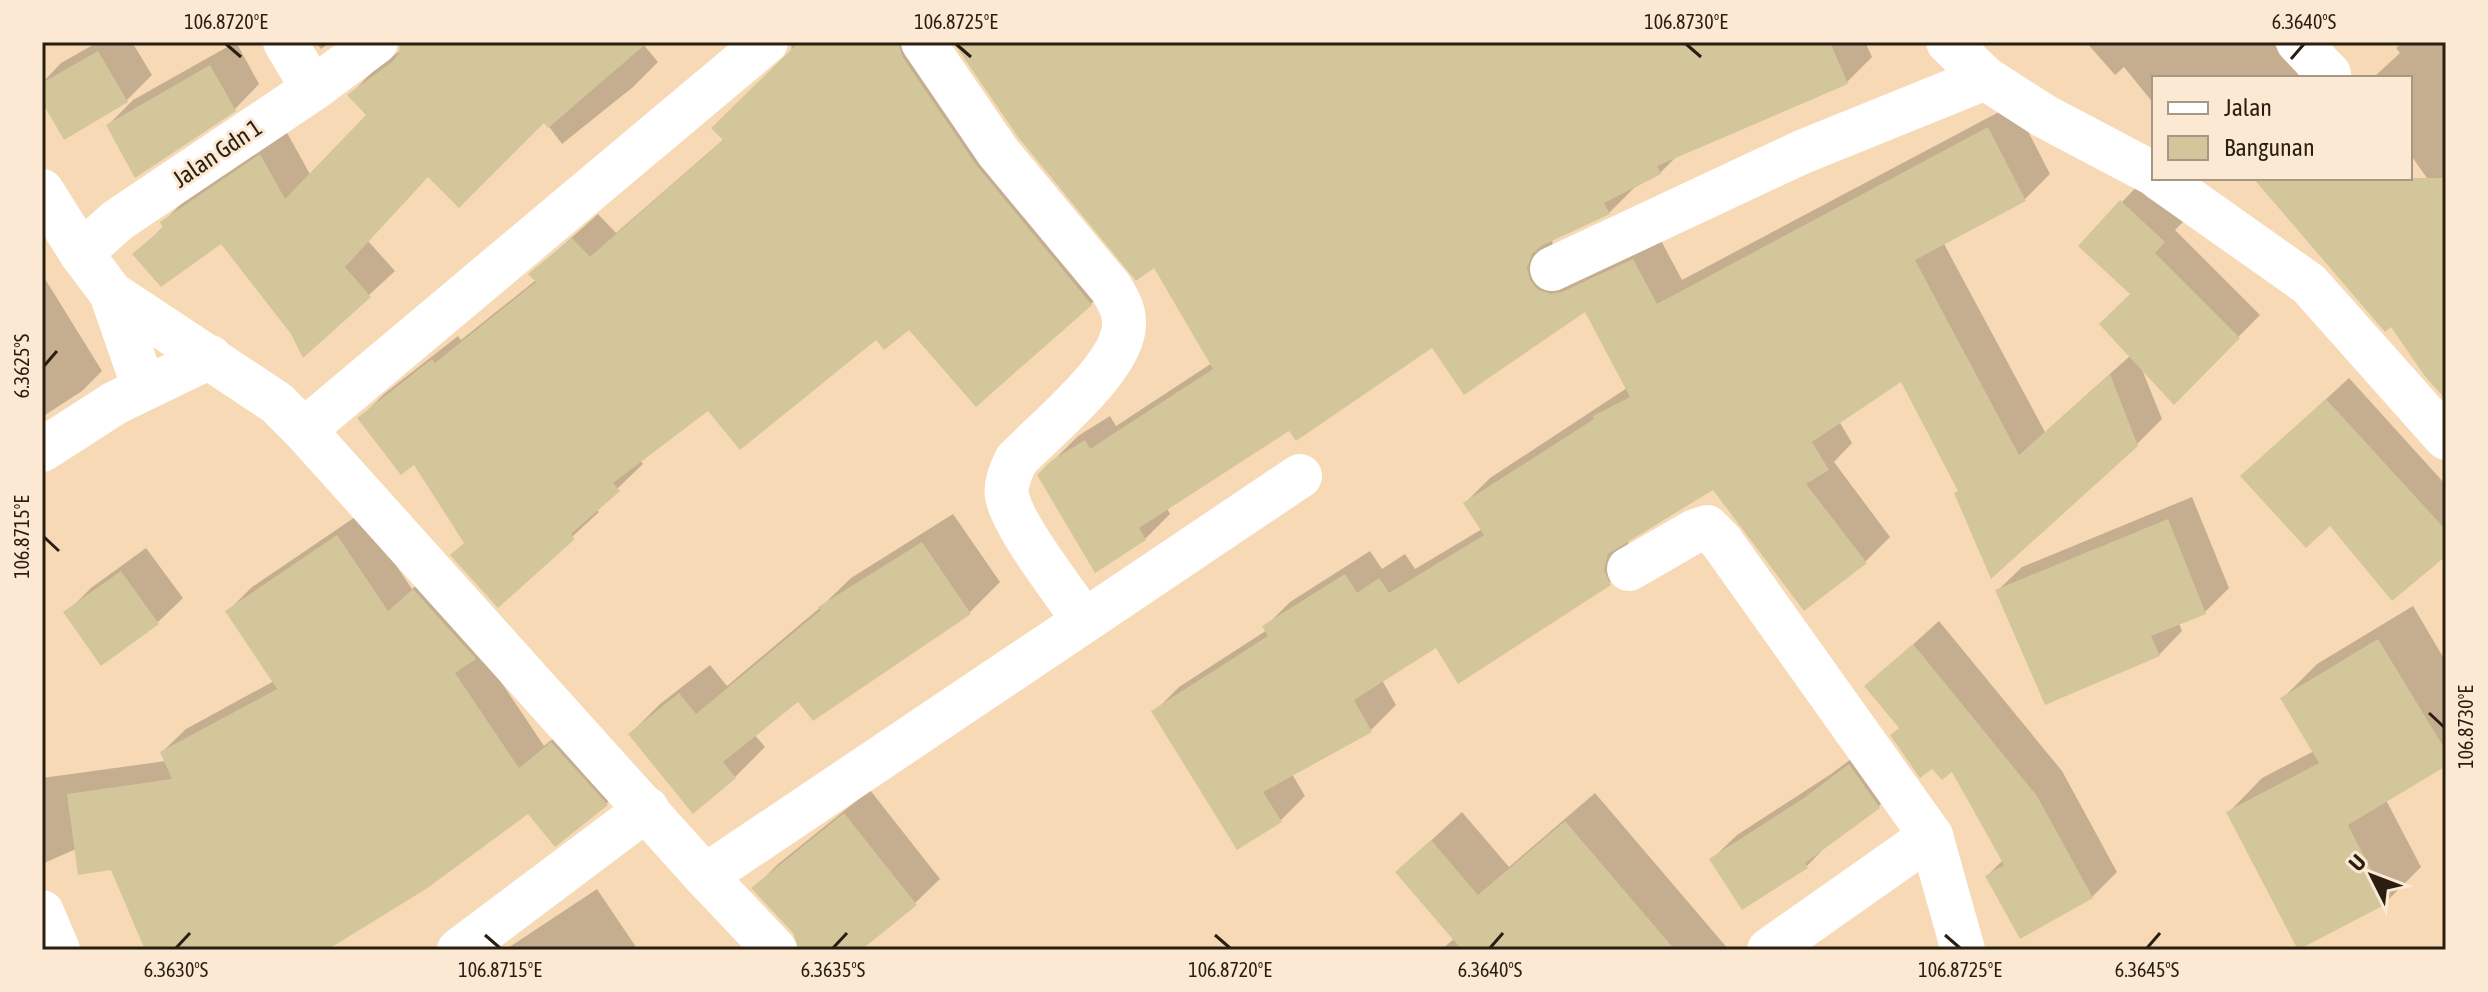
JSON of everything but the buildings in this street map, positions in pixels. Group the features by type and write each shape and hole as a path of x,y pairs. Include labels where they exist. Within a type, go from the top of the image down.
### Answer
{"street":[{"path":"285,42 313,89"},
{"name":"Jalan Gdn 1","path":"81,253 118,220 313,89 376,42"},
{"path":"304,430 766,42"},
{"path":"923,42 998,152 1111,288 1122,306 1124,326 1120,345 1104,370 1016,460 1008,476 1007,494 1015,518 1084,621"},
{"path":"1948,42 1985,78 2044,116 2152,173"},
{"path":"2298,42 2329,74"},
{"path":"1552,269 1802,152 1985,78"},
{"path":"2162,180 2309,284 2446,438"},
{"path":"42,191 81,253 111,293 144,388"},
{"path":"111,293 277,403 775,950"},
{"path":"42,450 115,403 210,357"},
{"path":"705,876 1300,476"},
{"path":"1629,569 1707,527 1721,541 1931,836 1963,950"},
{"path":"459,950 647,809"},
{"path":"1769,950 1931,836"},
{"path":"42,912 58,950"}]}
